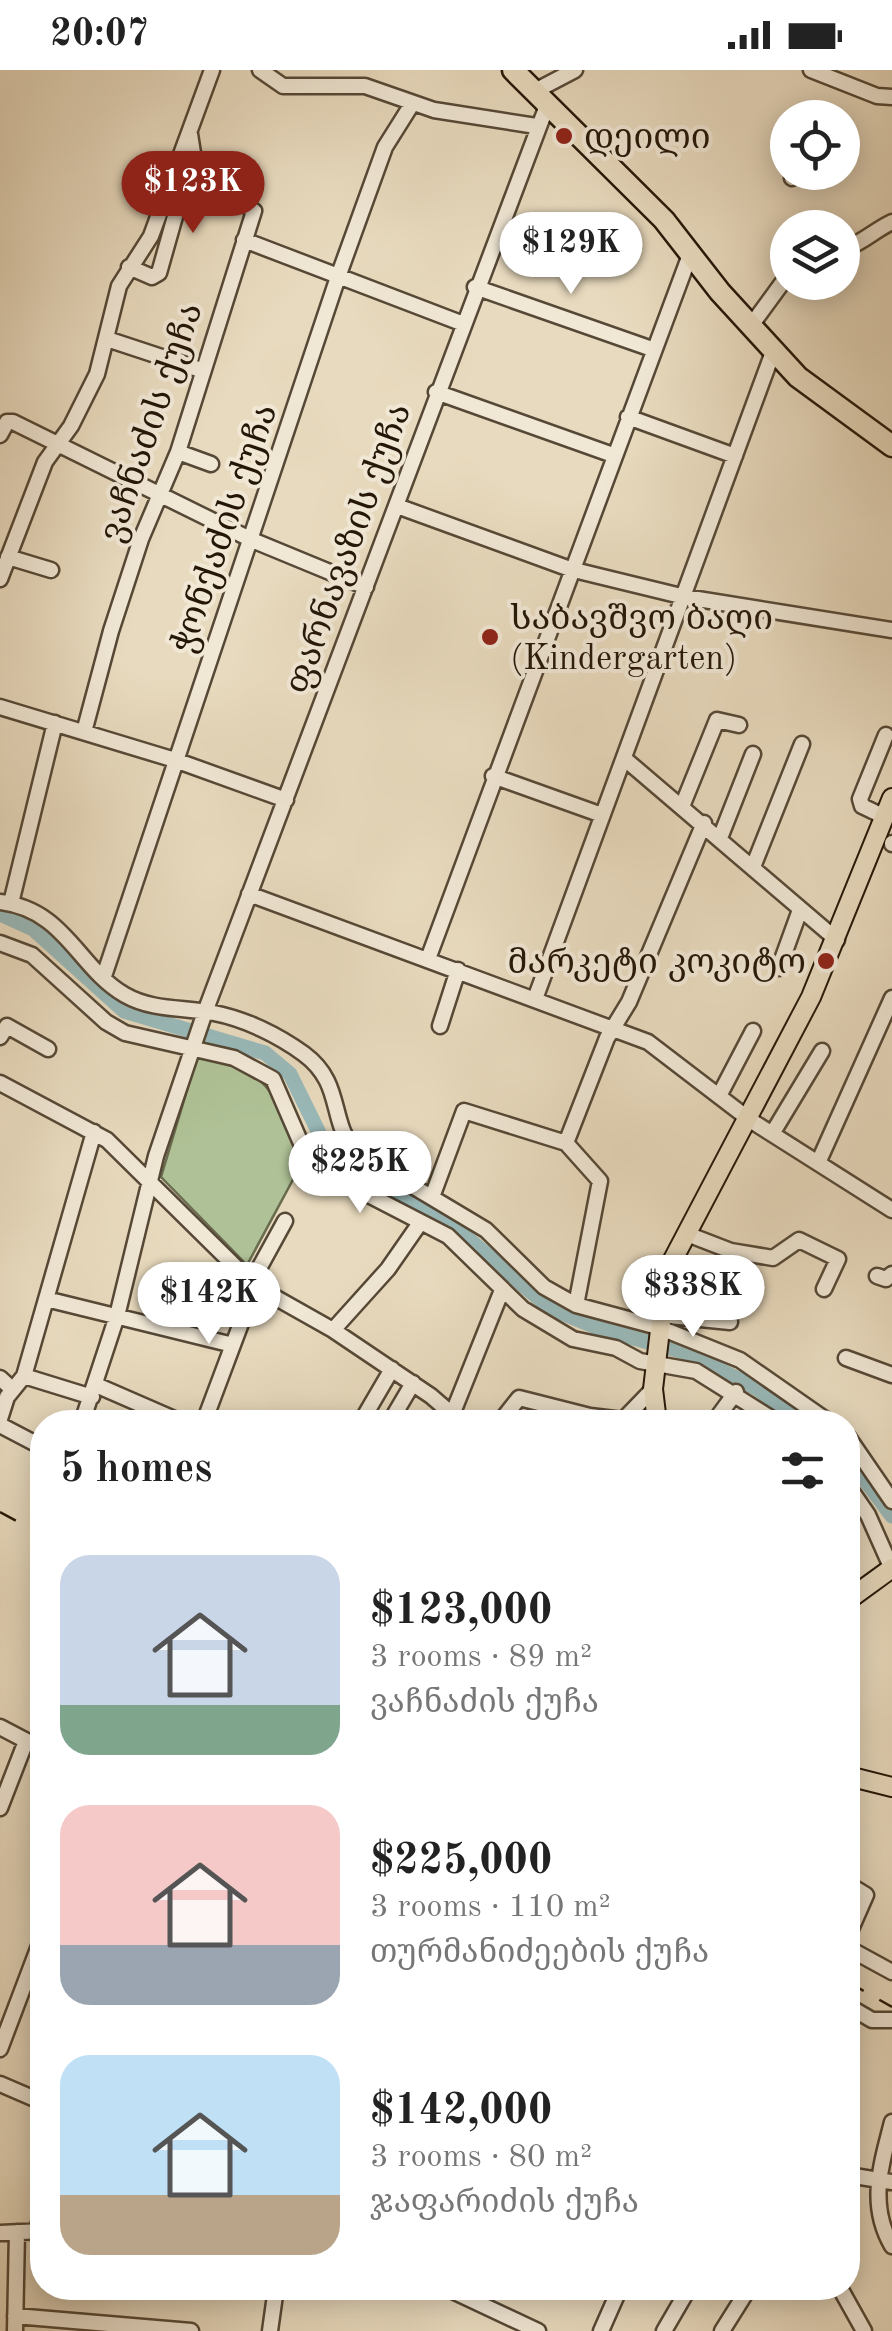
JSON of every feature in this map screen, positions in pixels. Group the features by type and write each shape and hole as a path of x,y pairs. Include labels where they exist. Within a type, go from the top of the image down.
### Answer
{"highway":[{"path":"513,70 691,252 773,352 824,398 892,446"}],"main road":[{"path":"656,1410 653,1389 658,1324 668,1271 750,1120 888,842 885,816 892,798"},
{"path":"860,1591 892,1568"},
{"path":"860,1779 892,1787"}],"street":[{"path":"0,579 45,462 87,398 107,339 119,286 151,236 212,70"},
{"path":"260,70 284,86 365,86 401,96 412,104 536,126"},
{"path":"542,97 575,70"},
{"path":"812,70 878,96 892,97"},
{"name":"ფარნავაზის ქუჩა","path":"192,1047 397,506 536,126 542,97"},
{"name":"ჭონქაძის ქუჩა","path":"104,976 338,277 385,147 412,104"},
{"path":"129,267 152,277 159,273 193,153 190,133"},
{"name":"ვაჩნაძის ქუჩა","path":"84,732 111,631 159,493 178,452 254,211 244,204"},
{"path":"860,244 875,230 892,222"},
{"path":"244,240 461,323"},
{"path":"428,960 492,776 691,252"},
{"path":"475,287 652,349"},
{"path":"750,327 770,300"},
{"path":"107,339 201,370"},
{"path":"535,999 773,352"},
{"path":"436,392 613,455"},
{"path":"628,417 735,456"},
{"path":"0,435 10,422 252,540 366,587"},
{"path":"178,452 211,464"},
{"path":"397,506 570,570 685,597 892,630"},
{"path":"8,557 51,570"},
{"path":"0,707 175,760 286,800"},
{"path":"683,804 717,720 739,725"},
{"path":"54,723 5,902 60,927 120,992 140,1002 257,1027 306,1055 330,1081 340,1134 354,1152 486,1230 544,1287 576,1305 658,1324 740,1360 812,1410"},
{"path":"885,816 862,806 860,799 886,735"},
{"path":"752,867 802,744"},
{"path":"720,838 753,754"},
{"path":"626,760 683,804 837,940"},
{"path":"492,776 602,816"},
{"path":"566,1143 704,823"},
{"path":"249,894 648,1042 750,1120 892,1210"},
{"path":"779,968 800,910"},
{"path":"0,943 32,954 106,1022 124,1033 234,1058 273,1079 307,1157 334,1177 448,1236 502,1290 574,1339 696,1371 760,1410"},
{"path":"440,1026 458,970"},
{"path":"818,1163 892,998"},
{"path":"0,1036 7,1026 48,1049"},
{"path":"719,1096 753,1030"},
{"path":"87,1410 192,1047"},
{"path":"772,1134 822,1051"},
{"path":"0,1083 94,1132 151,1182 253,1284 333,1330 445,1410"},
{"path":"432,1197 464,1111 566,1143 600,1181 576,1305"},
{"path":"30,1440 0,1422 12,1390 24,1376 94,1132"},
{"path":"209,1410 253,1284 285,1221"},
{"path":"333,1330 388,1269 420,1223"},
{"path":"687,1234 731,1251 777,1258 799,1240 838,1258 824,1289"},
{"path":"459,1410 502,1290"},
{"path":"46,1299 233,1346"},
{"path":"658,1324 730,1322"},
{"path":"846,1358 892,1375"},
{"path":"368,1410 392,1369"},
{"path":"24,1376 94,1391 148,1410"},
{"path":"0,1378 12,1390"},
{"path":"397,1410 413,1384"},
{"path":"633,1410 653,1389"},
{"path":"723,1410 736,1392"},
{"path":"508,1410 515,1398 560,1410"},
{"path":"860,1454 892,1501"},
{"path":"860,1503 892,1568"},
{"path":"0,1728 30,1742"},
{"path":"0,1808 26,1740"},
{"path":"860,1891 866,1895 860,1913"},
{"path":"860,1955 892,1972"},
{"path":"0,2048 30,1969"},
{"path":"860,2013 872,2020 892,2020"},
{"path":"0,2084 30,2097"},
{"path":"892,2122 880,2222 892,2246"},
{"path":"0,2233 30,2231"},
{"path":"17,2232 15,2324 192,2331"},
{"path":"270,2331 274,2300"},
{"path":"472,2300 538,2331"},
{"path":"600,2331 614,2300"},
{"path":"664,2331 682,2300"},
{"path":"722,2331 741,2300"},
{"path":"846,2300 861,2330"}],"green space":[{"path":"197,1057 243,1070 268,1089 303,1161 247,1265 161,1177"}],"waterway":[{"path":"0,914 33,929 124,1011 265,1053 290,1074 323,1141 353,1173 446,1220 550,1308 601,1329 684,1352 756,1388 787,1410"},
{"path":"860,1473 892,1516"}],"railway":[{"path":"0,1512 30,1528"},
{"path":"860,1989 892,2007"}],"place":[{"name":"დეილი","path":"564,136"},
{"name":"საბავშვო ბაღი (Kindergarten)","path":"490,637"},
{"name":"მარკეტი კოკიტო","path":"826,961"}]}
